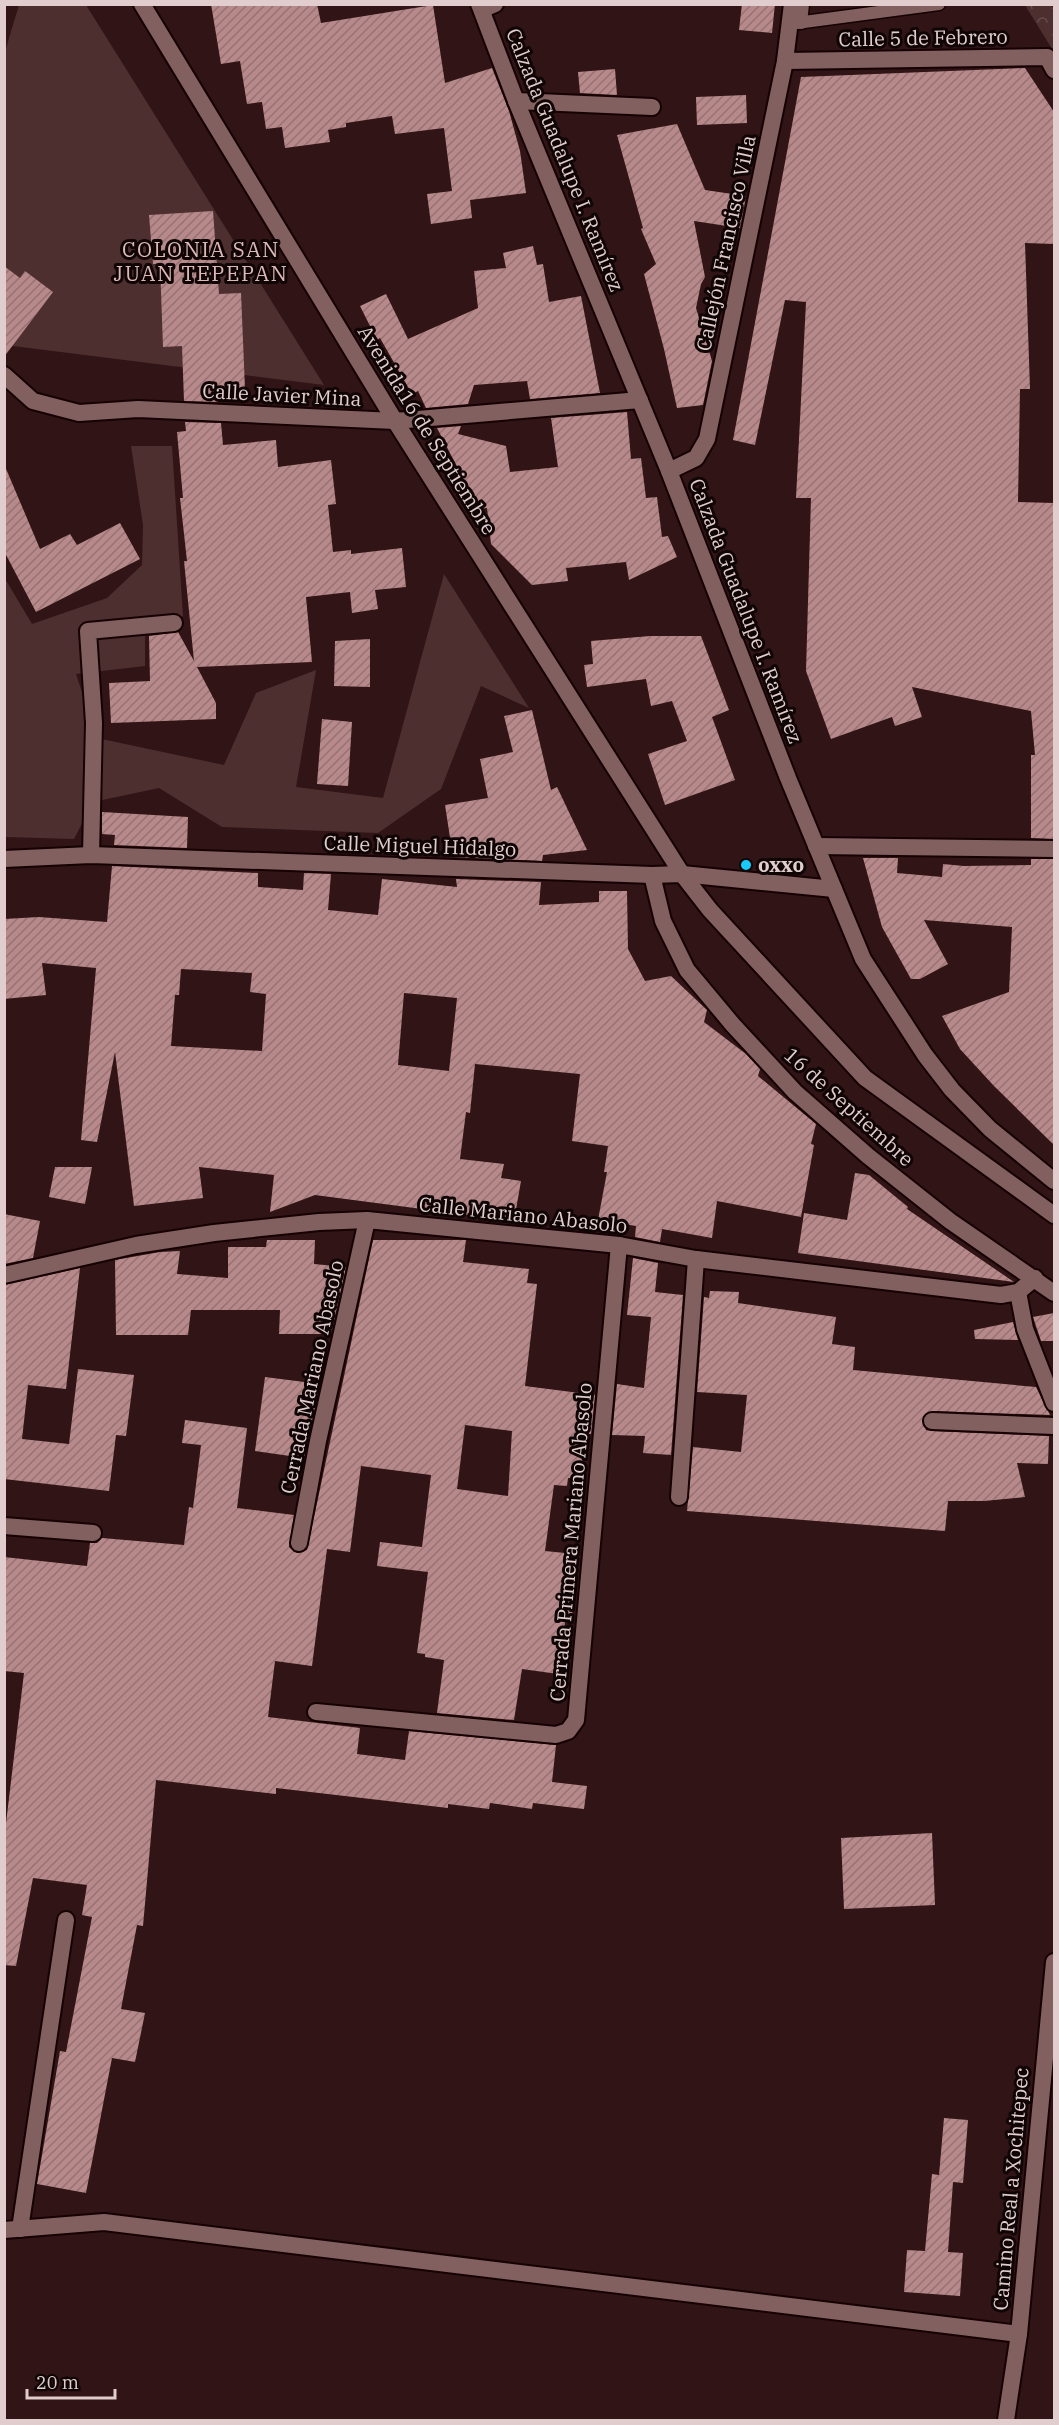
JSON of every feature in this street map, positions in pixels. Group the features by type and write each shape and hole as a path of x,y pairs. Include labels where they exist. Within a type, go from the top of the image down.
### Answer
{"street":[{"name":"Avenida16 de Septiembre","path":"142,4 395,421 682,874"},
{"name":"Callejón Francisco Villa","path":"669,471 696,458 707,439 785,61 795,24 792,4"},
{"name":"Calzada Guadalupe I. Ramírez","path":"486,6 516,101 669,471 816,846 863,959 925,1055 952,1090 990,1130 1054,1180"},
{"name":"Calle 5 de Febrero","path":"785,61 1047,57 1054,70"},
{"path":"516,101 652,108"},
{"name":"Calle Javier Mina","path":"4,375 33,401 79,413 138,409 395,421 640,400"},
{"path":"91,855 94,723 88,631 174,623"},
{"path":"816,846 1054,849"},
{"name":"Calle Miguel Hidalgo","path":"4,859 91,855 652,875 682,874 834,889"},
{"path":"682,874 710,910 865,1078 1054,1215"},
{"name":"16 de Septiembre","path":"652,875 663,921 687,970 733,1025 795,1092 868,1156 950,1221 1054,1293"},
{"name":"Calle Mariano Abasolo","path":"4,1275 136,1245 214,1233 320,1222 367,1220 619,1245 696,1259 1001,1295 1018,1292"},
{"name":"Cerrada Mariano Abasolo","path":"299,1543 318,1441 367,1220"},
{"name":"Cerrada Primera Mariano Abasolo","path":"316,1712 556,1735 568,1731 576,1720 619,1245"},
{"path":"679,1497 696,1259"},
{"path":"1035,1278 1018,1292 1025,1329 1054,1403"},
{"path":"932,1421 1054,1426"},
{"path":"4,1526 93,1533"},
{"path":"66,1920 12,2229 104,2222 971,2330 1019,2334"},
{"name":"Camino Real a Xochitepec","path":"1006,2421 1019,2334 1054,1962"}],"lane":[{"path":"803,4 795,24 939,4"}],"green space":[{"path":"19,5 86,5 324,385 5,345 4,55"},
{"path":"1025,5 1051,5 1054,10 1054,52"},
{"path":"131,446 172,446 183,616 145,632 145,666 76,674 97,738 224,765 256,693 316,670 296,787 383,798 444,574 529,708 481,686 441,789 378,833 222,827 159,788 93,802 74,839 5,837 4,577 32,624 107,598 142,565 143,525"}],"building":[{"path":"211,4 317,4 321,23 433,5 445,83 492,68 509,111 520,151 526,193 470,200 472,218 431,224 427,194 452,191 444,128 395,134 392,116 346,123 346,127 328,130 330,142 285,148 282,127 266,129 262,102 247,104 240,61 221,64"},
{"path":"742,4 775,4 772,33 739,30"},
{"path":"1025,68 1054,112 1054,244 1025,243 1030,389 1020,389 1018,502 1054,503 1054,839 1031,838 1031,755 1035,755 1031,711 912,687 922,717 895,726 892,717 831,739 806,671 811,498 796,498 806,302 785,300 755,445 733,440 801,77"},
{"path":"615,69 617,95 580,93 578,72"},
{"path":"746,95 747,123 697,125 696,97"},
{"path":"677,124 705,190 746,196 740,228 694,221 705,277 701,284 696,308 712,361 703,405 677,408 644,274 656,264 641,229 643,228 617,135"},
{"path":"213,211 219,294 241,293 245,389 217,390 219,402 184,401 182,346 163,347 160,264 153,264 149,215"},
{"path":"533,246 537,265 543,264 549,302 581,296 600,393 530,399 527,381 474,385 468,404 426,408 418,391 412,394 380,338 377,340 360,306 386,294 408,339 478,308 474,271 506,268 503,253"},
{"path":"4,266 20,278 25,271 53,292 4,357"},
{"path":"627,412 631,459 641,458 646,498 657,497 662,537 668,536 677,557 629,580 626,562 566,568 568,581 532,585 491,544 487,508 479,509 437,428 461,426 458,434 506,446 510,472 558,467 551,418"},
{"path":"185,422 221,423 223,445 276,440 278,467 331,460 336,504 328,505 333,552 351,550 351,554 402,548 406,587 375,590 378,609 352,613 350,592 306,597 312,662 197,667 216,703 216,719 111,723 109,683 150,681 149,636 178,632 194,661 184,561 187,561 180,498 183,498 177,432 186,431"},
{"path":"4,464 40,549 70,534 77,545 120,523 140,559 36,612 4,551"},
{"path":"650,636 701,636 729,710 712,717 735,780 665,805 648,754 687,741 672,701 651,706 646,679 587,687 584,665 593,664 591,641"},
{"path":"370,639 370,687 334,686 335,641"},
{"path":"532,710 551,790 557,787 587,850 543,855 542,861 453,857 445,805 488,798 480,759 513,752 504,716"},
{"path":"322,719 352,722 348,786 317,784"},
{"path":"102,812 188,817 187,848 114,845 115,835 102,834"},
{"path":"863,858 898,858 897,873 942,877 943,864 1031,865 1031,859 1054,859 1054,1145 960,1049 942,1016 1009,992 1012,927 924,920 948,964 920,979 911,979 882,927"},
{"path":"112,866 258,873 258,887 303,890 304,873 331,874 328,910 378,915 382,879 457,887 456,879 541,882 539,905 599,902 599,891 627,891 628,949 645,981 671,976 707,1010 704,1022 746,1054 760,1069 758,1076 816,1124 801,1217 717,1201 712,1238 662,1229 660,1242 635,1237 636,1226 598,1220 607,1172 604,1172 608,1146 572,1141 580,1074 475,1064 470,1113 466,1112 460,1159 504,1164 501,1178 521,1181 514,1221 315,1195 270,1212 274,1175 199,1167 203,1198 134,1206 115,1052 97,1142 81,1140 96,968 42,963 46,995 4,999 4,919 39,917 107,922","holes":["181,969 252,973 250,992 266,994 262,1051 171,1046 175,995 179,995","404,993 457,998 449,1071 398,1065"]},
{"path":"55,1167 92,1167 85,1204 49,1197"},
{"path":"855,1173 869,1175 908,1207 907,1209 1014,1282 798,1253 804,1213 847,1220"},
{"path":"4,1214 40,1221 33,1258 4,1264"},
{"path":"267,1240 315,1240 314,1264 346,1267 331,1334 279,1334 280,1310 191,1310 188,1335 116,1335 115,1260 180,1251 177,1274 228,1278 228,1247 266,1247"},
{"path":"373,1240 466,1240 463,1262 529,1269 527,1283 537,1284 525,1386 595,1395 591,1434 585,1434 581,1479 568,1478 567,1486 554,1485 545,1551 565,1553 563,1574 577,1575 572,1616 566,1615 558,1674 522,1669 514,1720 437,1713 444,1660 425,1657 425,1654 417,1653 428,1572 377,1566 380,1542 422,1547 431,1475 361,1466 350,1552 327,1549 312,1666 275,1661 268,1717 360,1728 357,1754 405,1760 409,1731 556,1745 552,1782 587,1786 584,1809 533,1803 532,1809 490,1803 489,1809 448,1804 448,1808 276,1788 276,1794 156,1780 143,1926 137,1925 121,2009 145,2013 135,2062 112,2058 86,2193 37,2184 60,2051 66,2052 92,1917 82,1915 87,1885 33,1878 16,1966 4,1965 4,1840 24,1673 4,1671 4,1557 87,1566 90,1543 97,1543 102,1538 184,1545 189,1507 193,1508 201,1445 182,1443 185,1420 247,1428 237,1508 294,1515 289,1547 297,1553 307,1550","holes":["465,1425 512,1431 508,1496 457,1489"]},
{"path":"633,1258 658,1263 655,1292 683,1295 671,1455 643,1453 645,1436 612,1435 617,1384 644,1388 651,1317 627,1315"},
{"path":"80,1268 66,1389 28,1385 22,1439 69,1444 78,1369 134,1375 126,1436 116,1435 109,1491 4,1479 4,1285"},
{"path":"710,1291 739,1292 738,1303 836,1317 832,1344 855,1347 853,1370 1036,1387 1050,1415 932,1411 924,1415 922,1421 926,1430 932,1431 1049,1436 1048,1464 1017,1463 1025,1497 984,1501 948,1501 945,1531 687,1511 693,1447 741,1452 747,1395 697,1392 704,1297 709,1298"},
{"path":"1054,1313 1053,1341 1041,1341 1033,1317"},
{"path":"1013,1322 1018,1340 975,1339 974,1330"},
{"path":"265,1377 320,1384 304,1458 255,1451"},
{"path":"932,1833 935,1905 844,1909 841,1838"},
{"path":"944,2118 968,2120 963,2183 953,2182 948,2252 963,2253 960,2296 904,2292 907,2250 925,2251 932,2174 939,2175"}],"place":[{"name":"oxxo","path":"746,865"}],"district":[{"name":"COLONIA SAN JUAN TEPEPAN","path":"201,262"}]}
